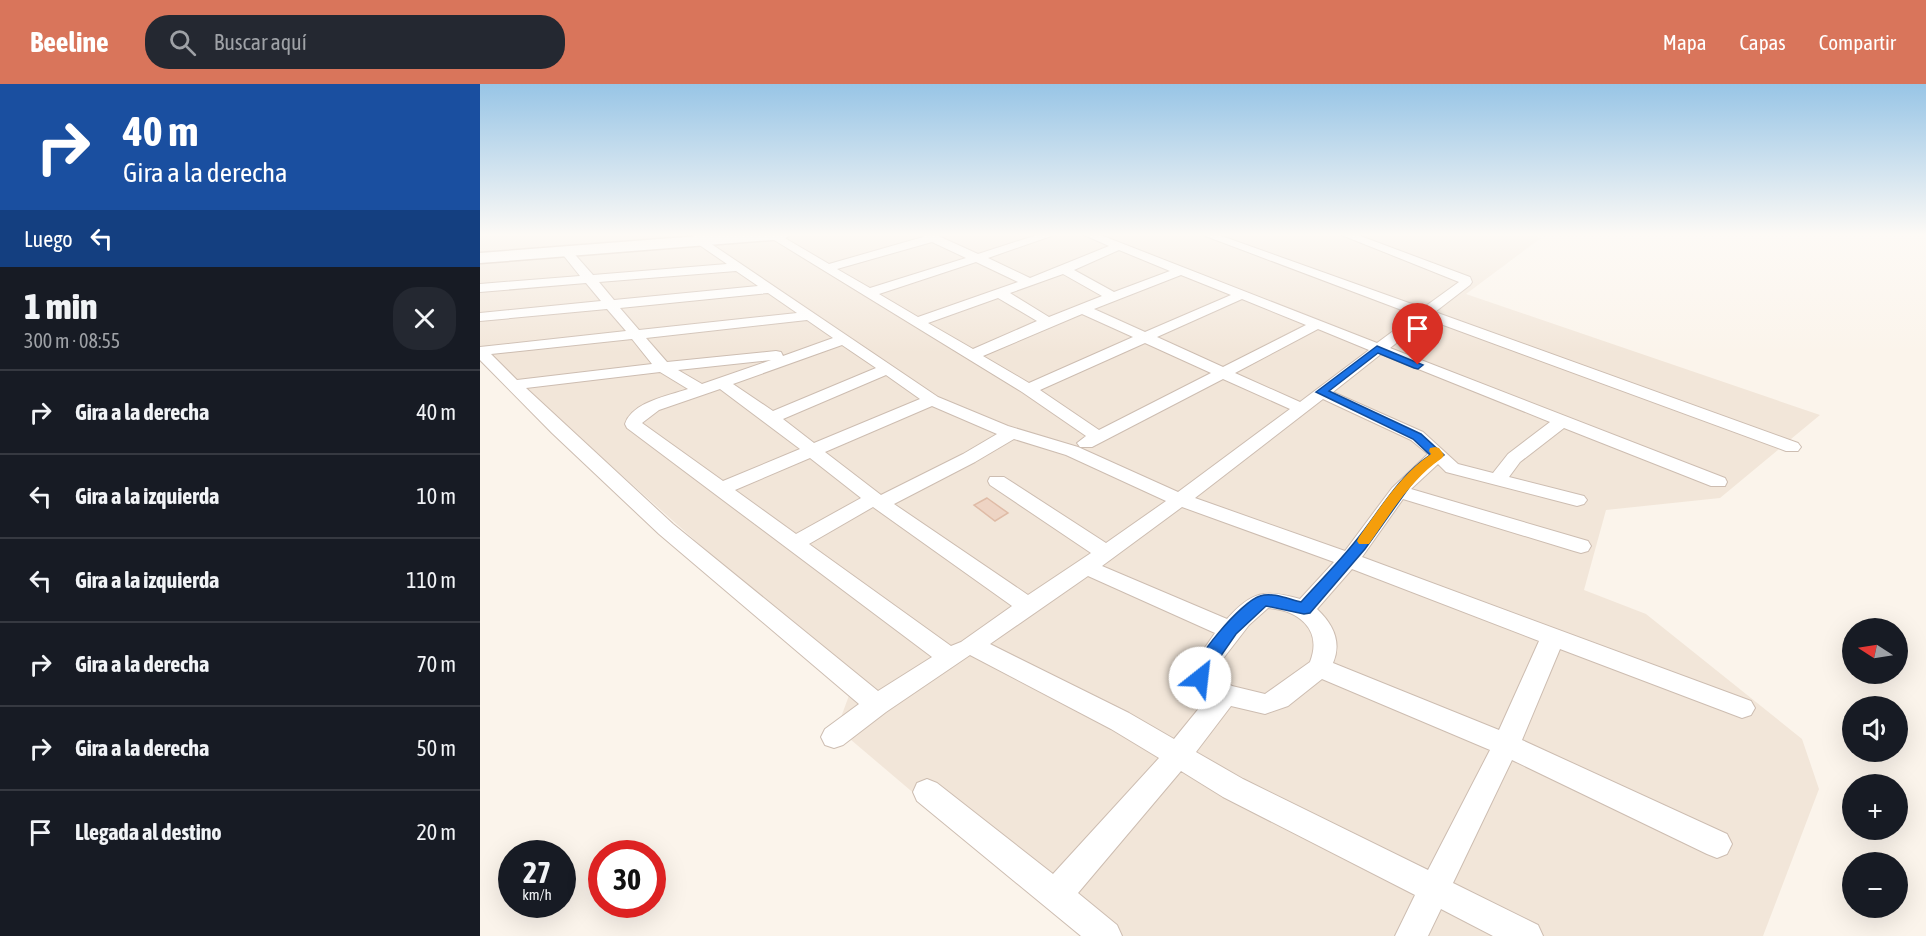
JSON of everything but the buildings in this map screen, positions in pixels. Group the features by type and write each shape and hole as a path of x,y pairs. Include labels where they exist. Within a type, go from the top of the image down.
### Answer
{"street":[{"path":"586,274 663,368 700,391"},
{"path":"480,288 662,274"},
{"path":"749,274 932,400 1013,432 1072,451 1178,499 1349,560 1742,708"},
{"path":"837,274 1028,389 1098,437"},
{"path":"869,293 930,274"},
{"path":"1010,274 1029,282"},
{"path":"917,322 1053,274"},
{"path":"1071,274 1113,297"},
{"path":"972,355 1048,322 1173,274"},
{"path":"1187,274 1718,482"},
{"path":"1315,274 1792,447"},
{"path":"834,737 877,705 1029,607 1213,476 1465,284 1466,280 1450,274"},
{"path":"480,317 772,289"},
{"path":"1000,293 1048,322"},
{"path":"1028,389 1241,296"},
{"path":"1083,309 1300,408"},
{"path":"480,351 639,336 811,316"},
{"path":"1072,451 1316,325"},
{"path":"842,340 647,410 635,418 633,424 795,543 961,652 1120,721 1233,788 1527,936"},
{"path":"480,351 558,429 666,529 877,705"},
{"path":"515,385 805,352"},
{"path":"771,418 888,369"},
{"path":"722,383 771,418 877,501 1029,607"},
{"path":"1321,392 1417,436 1452,468 1577,500"},
{"path":"721,489 932,400"},
{"path":"1498,478 1514,458 1561,422"},
{"path":"795,543 969,458 1013,432"},
{"path":"1304,609 1349,560 1420,467 1438,455"},
{"path":"997,481 1096,560 1230,630"},
{"path":"1399,492 1581,546"},
{"path":"1264,600 1304,609 1319,623 1324,632 1324,659 1320,668 1279,699 1265,704 1225,694 1200,678 1200,672 1230,630 1264,600"},
{"path":"1410,936 1506,745 1552,637"},
{"path":"1320,668 1506,745 1717,844"},
{"path":"1055,896 1178,756 1225,694"},
{"path":"927,792 1106,936"}],"shaded area":[{"path":"480,274 1493,274 1466,294 1820,415 1720,498 1606,510 1584,590 1646,614 1802,739 1819,789 1763,936 1082,936 837,728 854,682 480,349"}],"slow traffic":[{"path":"1364,541 1405,483 1420,467 1438,455 1435,451"}],"route":[{"path":"1200,678 1200,672 1230,630 1261,601 1270,600 1304,609 1349,560 1405,483 1420,467 1438,455 1417,436 1321,392 1377,349 1418,365"}]}
